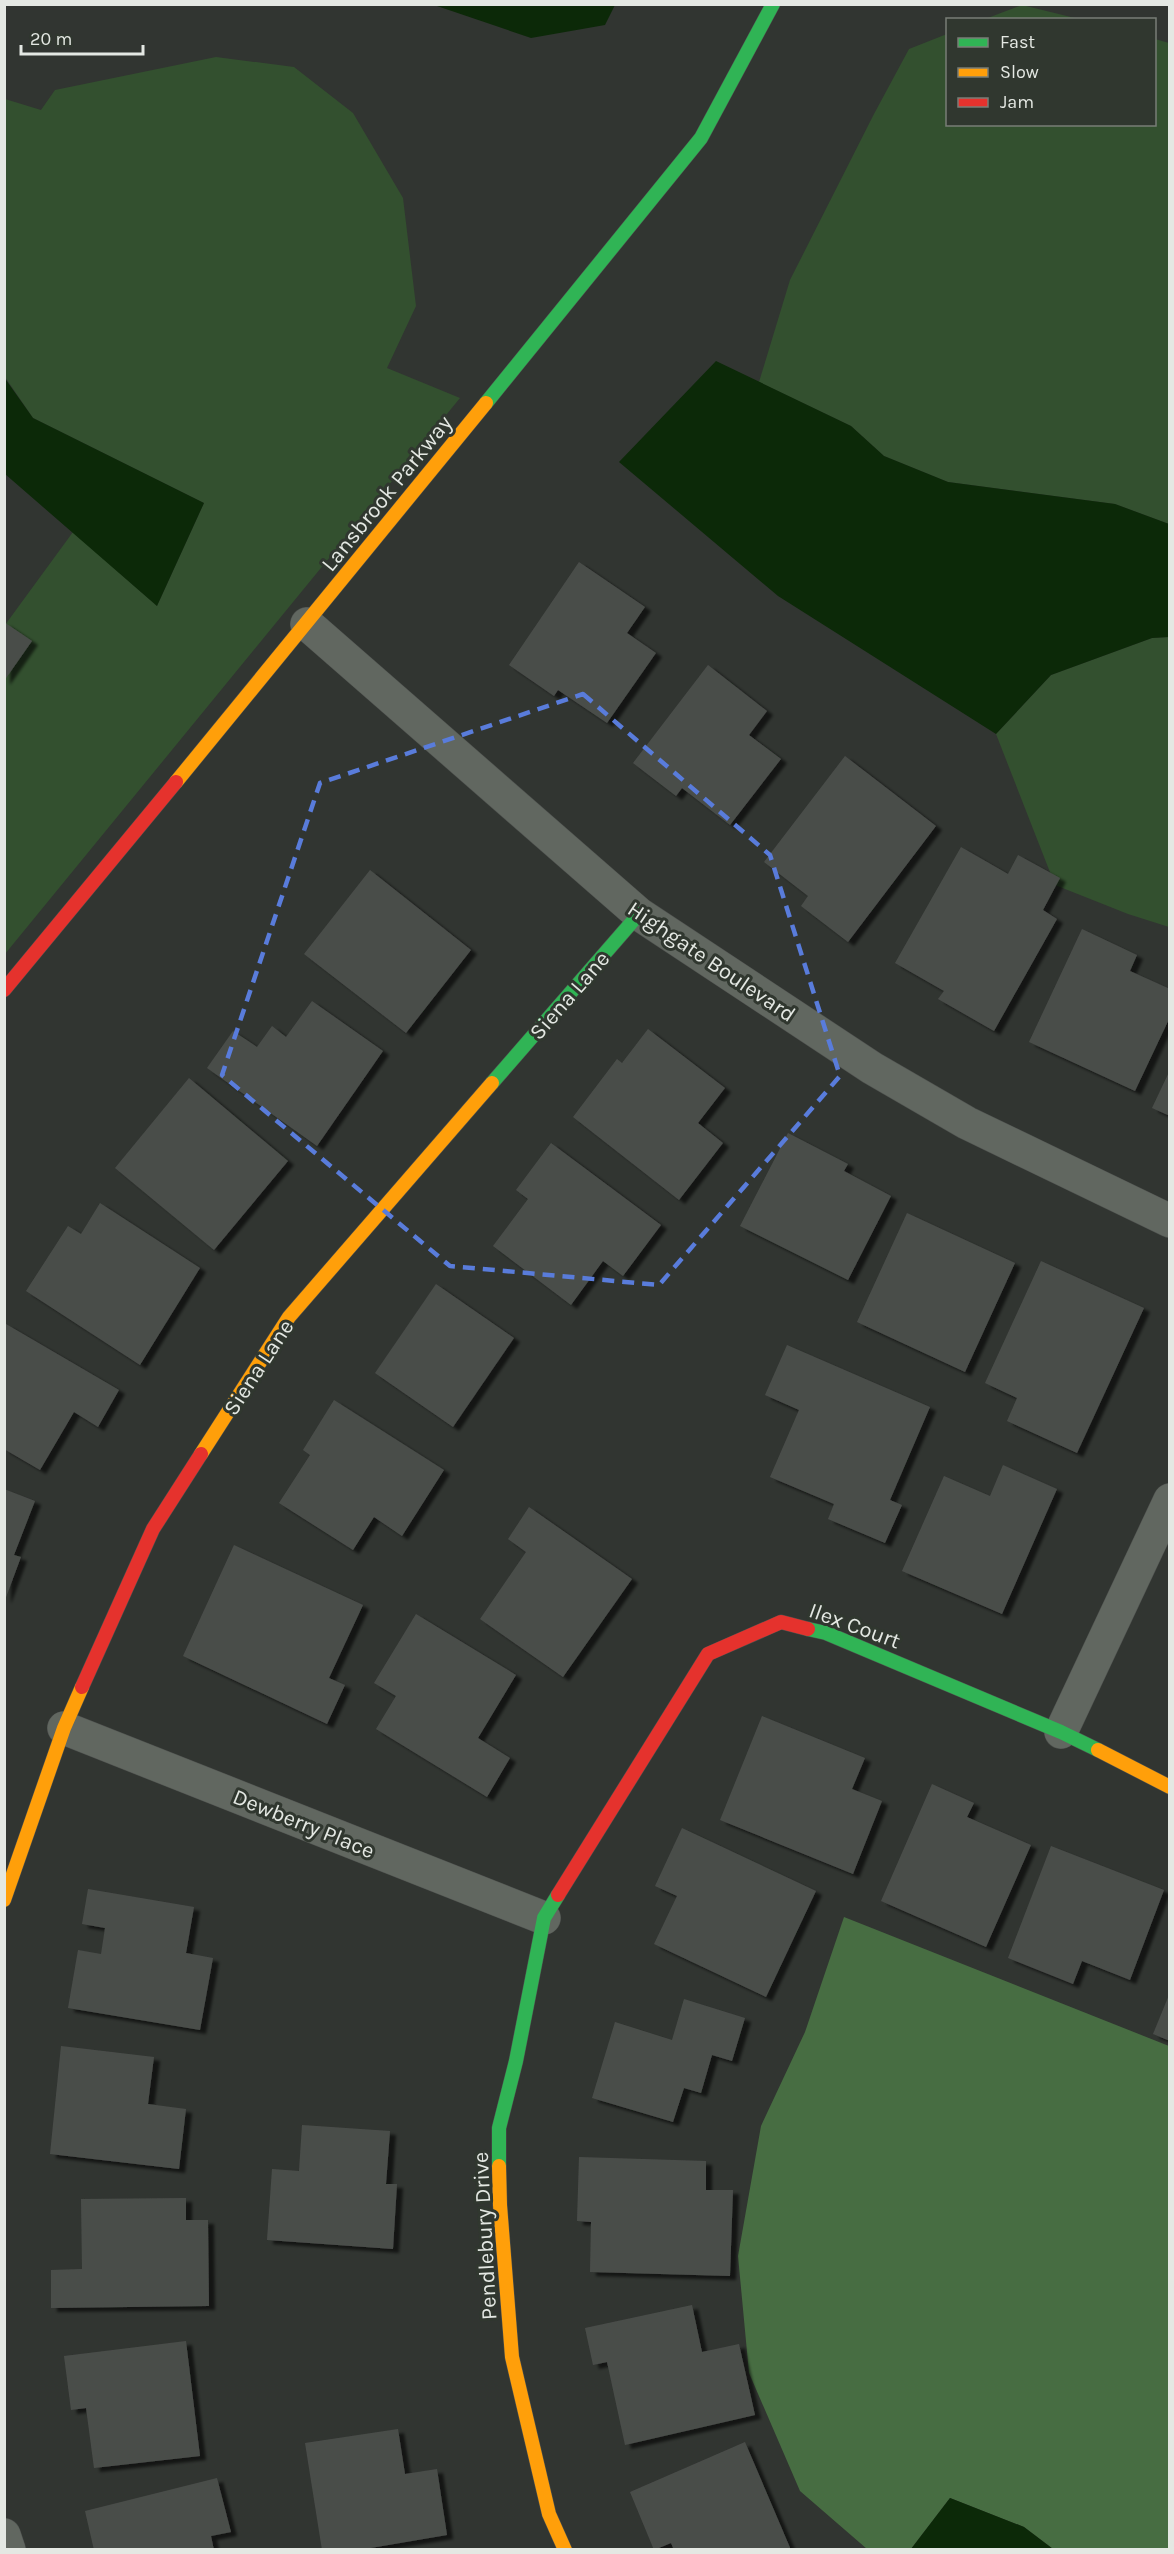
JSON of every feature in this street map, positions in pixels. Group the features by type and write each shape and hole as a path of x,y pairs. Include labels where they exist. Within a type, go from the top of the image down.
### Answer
{"street":[{"name":"Lansbrook Parkway","path":"4,990 307,624 700,138 774,4"},
{"name":"Highgate Boulevard","path":"307,624 639,914 872,1068 967,1124 1170,1221"},
{"name":"Siena Lane","path":"4,1900 64,1728 153,1529 289,1317 639,914"},
{"path":"1061,1732 1170,1500"},
{"name":"Ilex Court","path":"544,1918 708,1654 781,1622 826,1633 1061,1732 1170,1787"},
{"name":"Dewberry Place","path":"64,1728 544,1918"},
{"name":"Pendlebury Drive","path":"544,1918 516,2061 499,2128 500,2205 512,2357 549,2514 564,2550"},
{"path":"4,2535 9,2550"}],"highlighted area":[{"path":"583,694 770,855 840,1076 659,1285 450,1266 222,1075 320,783"}],"shaded area":[{"path":"434,5 615,5 605,25 531,38"},
{"path":"1022,5 1075,18 988,18"},
{"path":"946,34 946,126 1156,126 1156,39 1169,43 1169,524 1115,504 948,482 884,456 851,426 759,382 790,280 909,49"},
{"path":"216,57 294,67 353,113 403,198 416,306 387,368 460,398 5,954 5,625 73,532 157,606 204,503 33,418 5,377 5,99 41,110 55,90"},
{"path":"716,361 851,426 884,456 948,482 1115,504 1169,524 1169,637 1152,638 1051,675 996,734 778,596 619,462"},
{"path":"4,377 33,418 204,503 157,606 5,474"},
{"path":"1169,637 1169,927 1128,914 1055,885 996,734 1051,675 1152,638"},
{"path":"844,1917 1169,2046 1169,2549 1053,2549 1024,2527 950,2498 911,2549 867,2549 800,2491 749,2373 738,2256 761,2126 805,2032"},
{"path":"950,2498 1024,2527 1053,2549 911,2549"}],"building":[{"path":"579,562 645,607 627,633 656,653 607,723 558,690 554,696 509,665"},
{"path":"4,622 32,641 4,681"},
{"path":"708,665 767,711 749,735 781,759 730,825 682,788 676,796 633,763"},
{"path":"845,756 936,826 848,942 801,906 808,896 764,862"},
{"path":"961,847 1008,874 1018,855 1060,878 1043,910 1057,919 994,1031 938,999 944,991 895,963"},
{"path":"370,870 471,950 406,1033 304,954"},
{"path":"1082,929 1137,955 1130,971 1170,989 1170,1017 1135,1091 1029,1042"},
{"path":"312,1001 383,1051 317,1146 207,1068 233,1031 257,1047 272,1026 286,1037"},
{"path":"648,1029 725,1088 698,1123 723,1143 679,1200 573,1117 617,1059 622,1063"},
{"path":"1170,1070 1170,1116 1152,1108"},
{"path":"189,1078 288,1161 214,1250 115,1168"},
{"path":"788,1133 848,1164 844,1171 891,1196 848,1280 740,1226"},
{"path":"551,1143 661,1225 623,1276 603,1261 571,1305 493,1246 528,1199 516,1190"},
{"path":"100,1203 200,1268 140,1365 26,1291 68,1226 81,1234"},
{"path":"907,1213 1015,1263 965,1372 857,1322"},
{"path":"1041,1261 1144,1308 1077,1453 1007,1421 1017,1398 985,1383"},
{"path":"436,1284 514,1338 453,1427 375,1373"},
{"path":"6,1324 119,1390 98,1427 74,1412 40,1470 4,1449"},
{"path":"787,1345 930,1407 890,1500 902,1505 885,1543 828,1519 834,1504 770,1477 799,1410 765,1395"},
{"path":"334,1400 444,1470 402,1536 374,1517 353,1550 279,1503 310,1455 303,1450"},
{"path":"1003,1465 1057,1489 1002,1614 902,1571 944,1476 990,1496"},
{"path":"4,1489 35,1501 14,1555 21,1557 5,1600"},
{"path":"529,1507 632,1579 563,1677 480,1619 526,1552 508,1539"},
{"path":"234,1545 363,1605 329,1678 345,1685 327,1724 183,1656"},
{"path":"416,1614 516,1675 478,1738 510,1758 487,1797 376,1729 396,1696 374,1683"},
{"path":"762,1716 865,1758 852,1789 882,1801 853,1874 720,1820"},
{"path":"932,1784 974,1803 967,1817 1031,1845 986,1947 881,1901"},
{"path":"682,1828 816,1891 766,1997 654,1944 677,1896 655,1886"},
{"path":"1051,1846 1164,1890 1130,1980 1082,1961 1073,1984 1008,1958"},
{"path":"88,1889 194,1907 186,1953 213,1958 200,2030 68,2008 78,1950 101,1954 105,1928 82,1924"},
{"path":"1170,1995 1170,2041 1153,2034"},
{"path":"684,1999 745,2018 732,2061 712,2055 701,2093 684,2088 673,2122 592,2098 615,2022 672,2040"},
{"path":"61,2046 154,2057 148,2104 186,2109 179,2169 50,2154"},
{"path":"302,2125 390,2131 386,2184 397,2184 393,2249 267,2240 272,2169 299,2171"},
{"path":"579,2157 706,2161 706,2190 733,2190 730,2276 590,2272 591,2222 577,2221"},
{"path":"186,2198 186,2220 208,2220 209,2306 51,2308 51,2270 82,2269 81,2199"},
{"path":"692,2305 702,2352 739,2344 755,2415 625,2445 607,2362 593,2365 585,2328"},
{"path":"186,2341 200,2456 94,2468 86,2408 71,2410 64,2356"},
{"path":"398,2429 405,2474 437,2469 447,2535 359,2550 322,2550 305,2443"},
{"path":"745,2442 791,2550 674,2550 671,2543 654,2550 630,2492"},
{"path":"217,2478 231,2532 211,2536 214,2550 94,2550 85,2511"}],"traffic: fast":[{"path":"486,403 701,138 773,4"},
{"path":"492,1083 639,914"},
{"path":"808,1629 826,1633 1061,1732 1098,1750"},
{"path":"499,2166 499,2128 516,2061 544,1918 558,1895"}],"traffic: slow":[{"path":"176,782 486,403"},
{"path":"201,1454 289,1317 492,1083"},
{"path":"4,1900 64,1728 82,1687"},
{"path":"1098,1750 1170,1787"},
{"path":"499,2166 512,2357 549,2514 565,2550"}],"traffic: jam":[{"path":"4,990 176,782"},
{"path":"82,1687 153,1529 201,1454"},
{"path":"558,1895 708,1654 781,1622 808,1629"}]}
